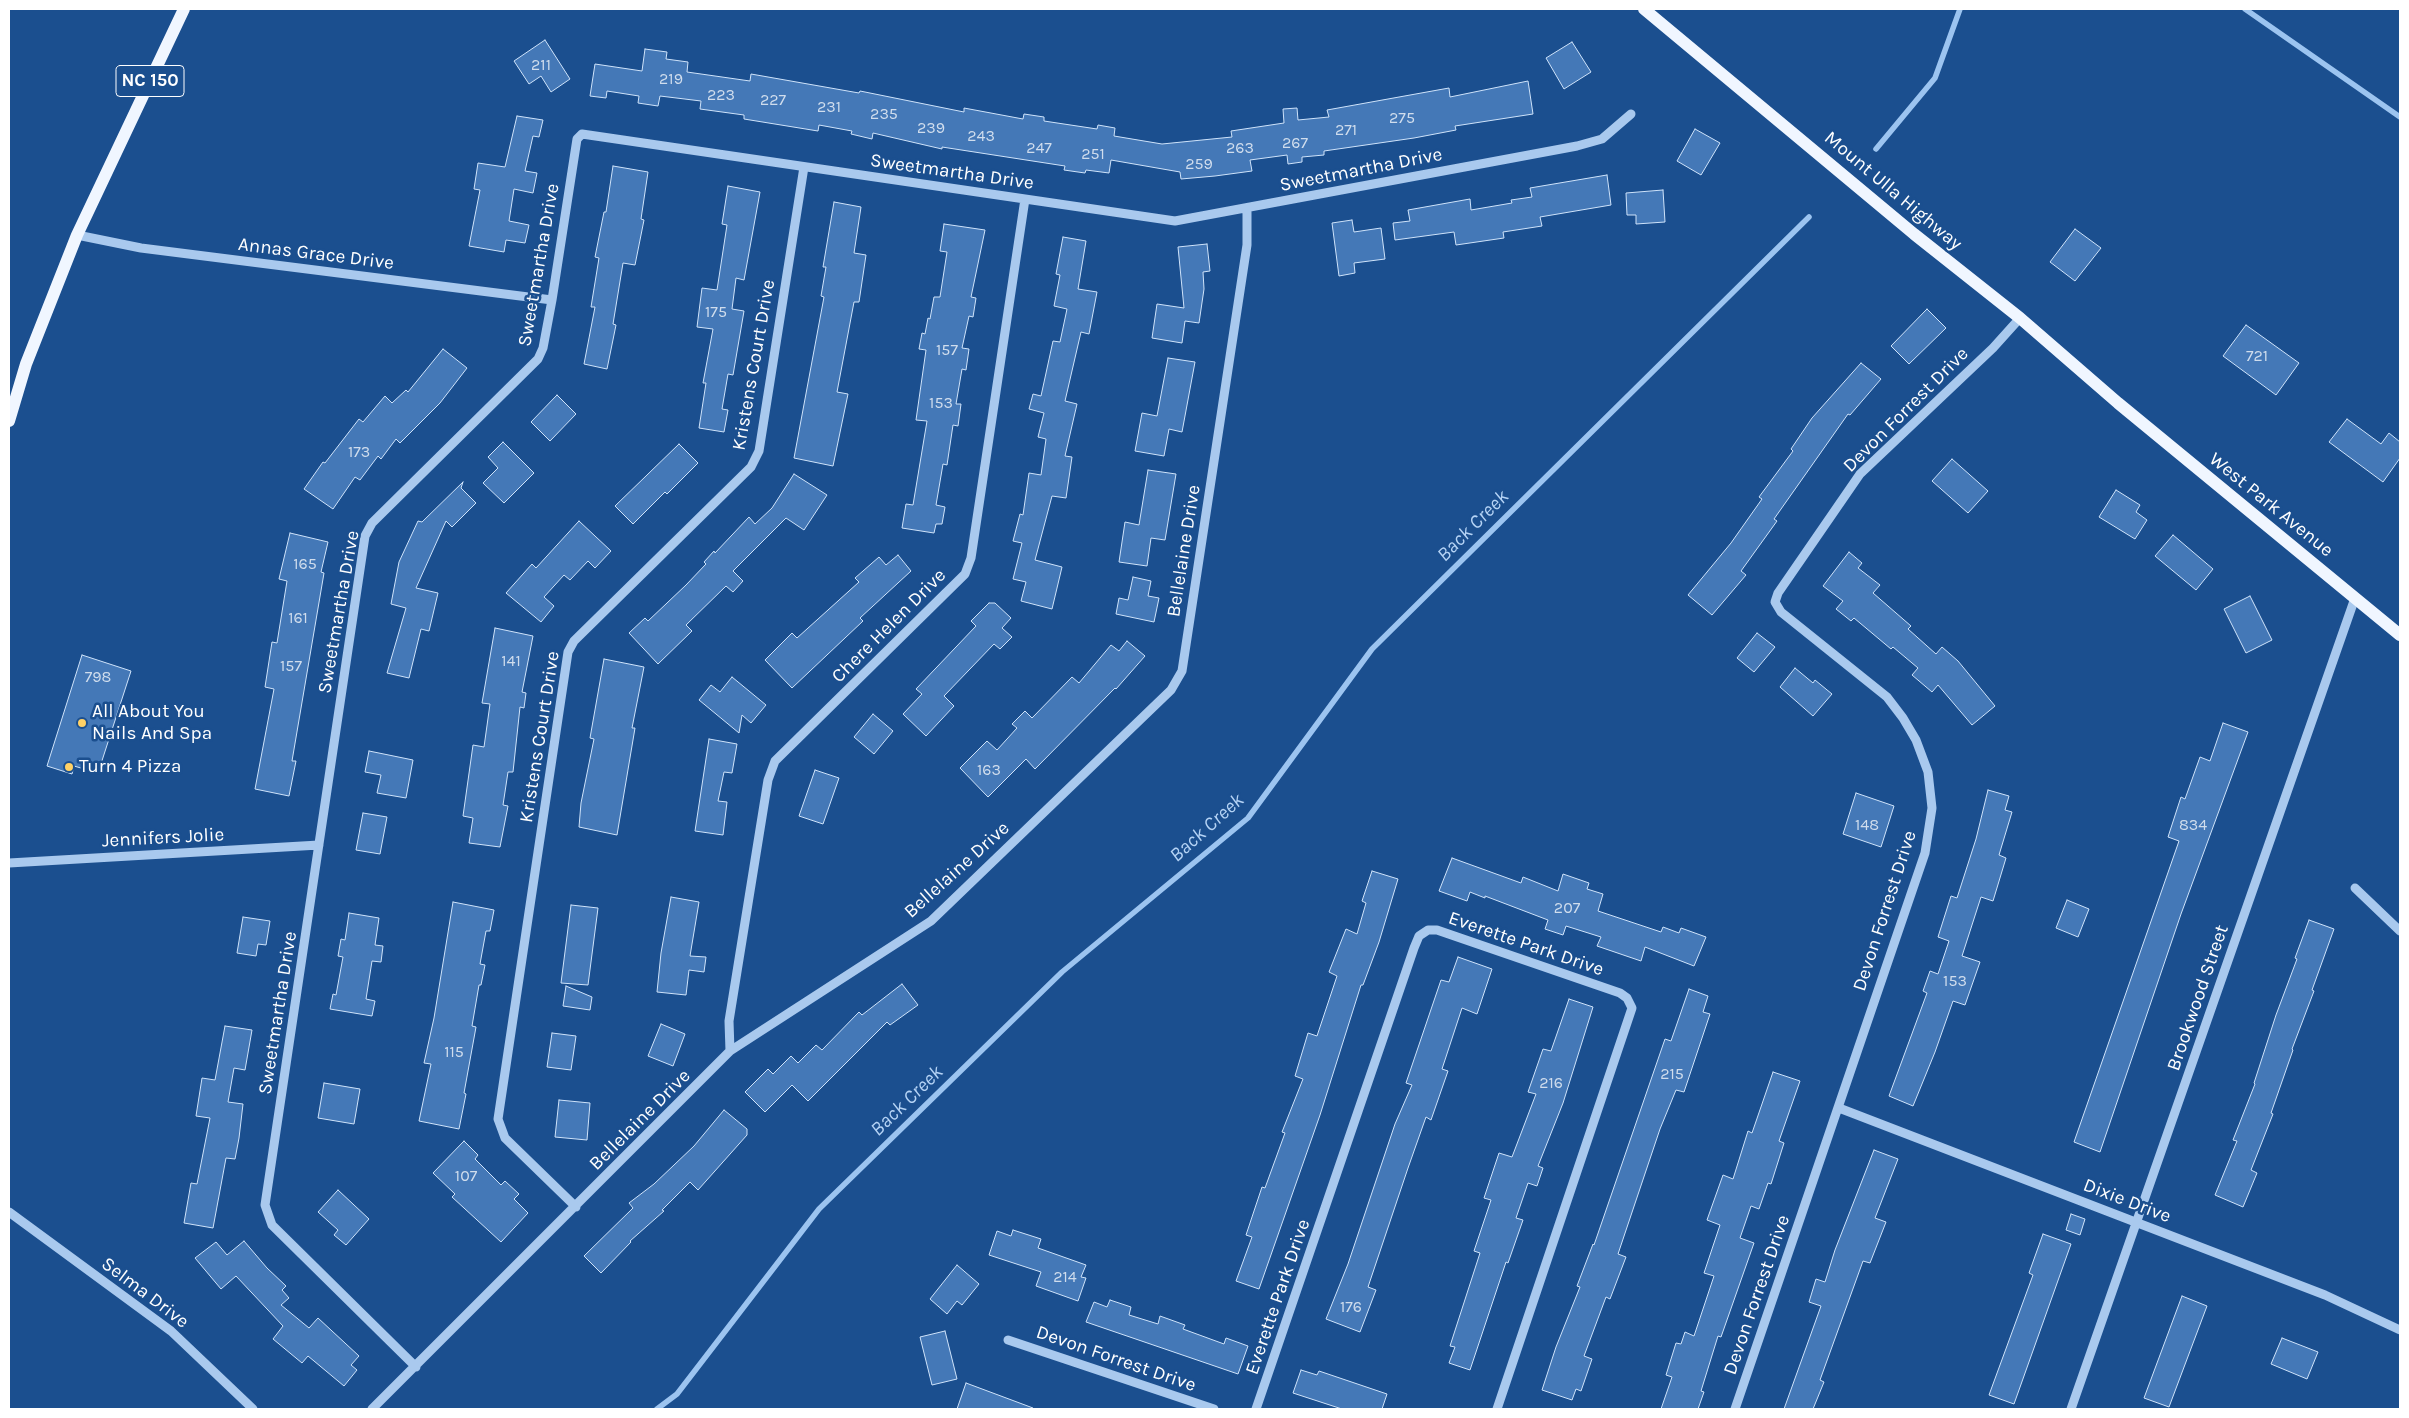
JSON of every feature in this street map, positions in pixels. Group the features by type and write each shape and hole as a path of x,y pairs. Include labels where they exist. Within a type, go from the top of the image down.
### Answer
{"main road":[{"name":"NC 150","path":"9,421 26,364 76,235 184,9"},
{"name":"Mount Ulla Highway","path":"1644,9 1914,234 2020,318 2118,403"},
{"name":"West Park Avenue","path":"2118,403 2400,635"}],"street":[{"name":"Sweetmartha Drive","path":"416,1367 272,1225 265,1206 365,536 372,523 538,359 543,348 552,300 577,140 582,134 1175,221 1577,146 1602,139 1631,114"},
{"name":"Kristens Court Drive","path":"576,1208 505,1138 498,1118 568,652 574,641 751,467 759,451 804,167"},
{"name":"Chere Helen Drive","path":"730,1051 729,1021 768,780 775,761 965,574 971,558 1025,199"},
{"name":"Bellelaine Drive","path":"372,1409 576,1208 730,1051 931,920 1171,690 1182,671 1247,245 1247,208"},
{"name":"Annas Grace Drive","path":"76,235 141,248 552,300"},
{"name":"Devon Forrest Drive","path":"1735,1409 1925,853 1932,808 1928,772 1916,740 1887,697 1781,612 1775,602 1778,593 1860,474 1884,449 1993,348 2020,318"},
{"name":"Brookwood Street","path":"2071,1409 2355,598"},
{"name":"Jennifers Jolie","path":"9,863 319,845"},
{"path":"2355,888 2400,931"},
{"name":"Everette Park Drive","path":"1256,1409 1414,948 1419,936 1428,930 1437,930 1620,993 1626,998 1632,1008 1497,1409"},
{"name":"Dixie Drive","path":"1839,1108 2325,1296 2400,1330"},
{"name":"Selma Drive","path":"9,1212 171,1330 253,1409"},
{"name":"Devon Forrest Drive","path":"1008,1340 1214,1409"}],"building":[{"path":"545,40 570,79 551,92 541,76 529,84 514,61"},
{"path":"1572,42 1591,72 1564,89 1546,58"},
{"path":"645,49 667,52 666,59 688,62 687,72 750,81 751,74 859,93 860,91 964,112 964,108 1023,119 1024,114 1044,117 1044,121 1097,129 1098,125 1115,128 1114,136 1162,144 1232,137 1231,131 1284,123 1283,109 1297,108 1298,120 1329,117 1327,110 1449,88 1450,97 1528,81 1533,114 1455,126 1456,130 1414,138 1324,151 1324,155 1302,157 1302,162 1288,164 1287,155 1250,160 1252,171 1215,176 1181,179 1180,172 1111,160 1109,173 1086,170 1085,173 1064,170 1065,166 942,147 942,149 873,133 872,139 851,134 852,131 819,125 818,131 744,119 744,115 700,109 701,101 660,96 658,106 638,103 639,96 607,91 606,98 590,96 595,64 642,71"},
{"path":"517,116 543,120 539,137 533,136 525,171 537,173 533,193 514,189 509,221 529,225 525,243 506,240 504,252 469,246 480,190 474,189 478,163 505,167"},
{"path":"1695,129 1720,143 1701,175 1677,161"},
{"path":"613,166 648,172 641,219 644,220 635,265 623,263 613,324 616,325 607,369 584,364 595,307 591,307 599,258 595,257 604,212 606,212"},
{"path":"1607,175 1611,205 1540,217 1542,226 1503,232 1504,238 1456,245 1454,232 1395,240 1393,223 1410,221 1408,210 1470,199 1471,210 1512,203 1511,200 1532,197 1530,188"},
{"path":"728,186 760,192 744,280 736,278 732,309 744,311 733,375 728,374 722,409 728,410 724,432 699,428 706,383 703,383 713,329 697,327 702,288 717,290 727,225 722,224"},
{"path":"1663,190 1665,222 1636,224 1636,215 1627,215 1626,193"},
{"path":"834,202 861,207 854,253 866,255 859,302 854,302 837,392 848,394 833,466 794,458 824,297 821,296 826,267 823,267"},
{"path":"1352,220 1354,232 1381,228 1385,259 1354,263 1355,273 1339,276 1332,223"},
{"path":"944,224 985,230 971,297 976,298 973,317 969,316 962,348 969,349 966,370 962,369 956,404 961,404 958,426 953,425 947,465 943,464 936,505 945,507 942,524 936,524 934,533 902,528 906,504 913,505 927,421 916,420 926,350 919,349 922,333 925,334 928,318 930,319 934,297 940,297 947,252 940,251"},
{"path":"2075,229 2101,248 2075,281 2050,262"},
{"path":"1063,237 1086,241 1078,289 1097,292 1089,334 1081,332 1065,401 1077,404 1065,456 1072,457 1066,498 1052,496 1035,560 1062,567 1052,609 1021,601 1026,582 1013,579 1022,543 1013,541 1020,514 1023,515 1029,473 1041,475 1046,439 1038,437 1044,413 1029,409 1033,394 1041,396 1053,341 1060,342 1067,309 1054,306 1060,275 1056,274"},
{"path":"1207,244 1210,271 1203,272 1204,289 1199,323 1185,321 1182,343 1152,338 1157,304 1184,308 1178,247"},
{"path":"1927,309 1946,328 1909,364 1891,346"},
{"path":"2246,325 2299,363 2276,395 2223,356"},
{"path":"443,349 467,368 440,403 400,443 396,439 381,459 378,456 360,480 355,477 333,509 304,489 323,462 325,463 359,419 363,422 385,396 392,403 406,390 408,392"},
{"path":"1168,358 1195,362 1182,432 1169,429 1164,456 1135,451 1142,413 1157,416"},
{"path":"1861,363 1881,379 1850,415 1848,414 1774,519 1777,521 1741,571 1746,575 1712,615 1688,595 1731,543 1762,499 1759,497 1793,451 1791,449 1812,418"},
{"path":"557,395 576,414 550,441 531,422"},
{"path":"2347,419 2381,444 2389,433 2400,442 2400,458 2383,482 2329,442"},
{"path":"503,442 534,473 504,503 483,483 498,468 488,457"},
{"path":"679,444 698,463 633,524 615,506"},
{"path":"1952,459 1988,491 1968,513 1932,481"},
{"path":"1148,470 1176,474 1165,540 1151,538 1147,566 1119,562 1125,522 1139,525"},
{"path":"794,474 827,495 804,530 786,518 733,571 743,581 733,592 726,586 686,625 692,631 658,664 629,633 645,618 648,621 686,585 706,564 704,562 714,551 715,553 749,517 755,524 772,508"},
{"path":"463,482 461,488 476,503 452,527 446,521 416,588 438,593 429,631 421,629 409,678 387,673 406,608 391,604 399,562 418,521 422,522"},
{"path":"2116,490 2140,505 2136,512 2147,520 2135,539 2099,517"},
{"path":"579,521 611,551 595,568 588,561 570,580 564,575 544,597 554,606 541,622 506,593 532,564 536,568"},
{"path":"290,533 328,542 321,572 324,573 292,761 296,761 289,796 255,789 274,689 265,687 272,642 277,643 287,581 279,579"},
{"path":"2173,535 2213,569 2196,590 2155,556"},
{"path":"1849,552 1862,563 1858,568 1880,585 1873,593 1911,626 1908,629 1936,654 1942,647 1958,661 1995,706 1972,725 1938,685 1932,692 1912,675 1918,668 1893,647 1891,649 1854,618 1851,621 1836,609 1843,601 1823,586"},
{"path":"898,555 911,571 860,618 863,621 792,688 765,660 792,633 797,638 859,582 855,578 879,557 886,565"},
{"path":"1133,577 1151,581 1148,596 1159,598 1154,622 1116,614 1119,598 1128,600"},
{"path":"2250,596 2272,640 2246,653 2224,609"},
{"path":"989,603 995,603 1011,618 1002,628 1012,637 1000,649 994,644 944,696 954,706 926,736 903,714 922,694 916,689 976,626 971,621"},
{"path":"495,628 533,636 522,692 526,693 524,708 520,707 513,772 508,772 503,805 508,806 500,847 469,843 473,818 463,816 473,745 484,747 490,704 482,703"},
{"path":"1757,633 1775,647 1754,672 1737,658"},
{"path":"1127,641 1145,656 1116,689 1035,769 1026,759 988,797 960,768 987,741 997,750 1017,728 1012,724 1025,711 1032,718 1072,677 1079,683 1111,645 1119,651"},
{"path":"82,655 131,671 98,773 74,766 72,774 47,766"},
{"path":"604,659 644,667 632,728 635,728 617,835 579,827 581,803 594,739 590,738"},
{"path":"1795,668 1813,683 1815,680 1832,694 1813,716 1780,687"},
{"path":"732,677 766,705 751,723 742,715 739,733 699,700 711,685 720,692"},
{"path":"873,714 893,731 874,754 854,737"},
{"path":"2223,723 2248,732 2181,914 2100,1152 2074,1142 2179,841 2168,837 2181,797 2185,799 2200,757 2210,761"},
{"path":"709,739 737,744 732,773 724,772 718,801 727,802 723,835 695,831"},
{"path":"369,751 413,760 406,798 377,793 381,775 365,772"},
{"path":"815,770 839,778 823,824 799,816"},
{"path":"1988,790 2009,796 2005,810 2012,812 1999,855 2006,858 1993,901 1981,897 1962,956 1980,962 1965,1005 1953,1001 1913,1106 1889,1096 1927,993 1923,991 1930,971 1938,974 1949,941 1938,937 1951,896 1957,898 1976,839"},
{"path":"1856,793 1894,806 1881,847 1843,834"},
{"path":"363,813 387,817 380,854 356,850"},
{"path":"1452,858 1521,883 1523,877 1558,891 1563,874 1589,883 1587,889 1603,894 1598,911 1661,932 1663,927 1679,933 1681,928 1706,937 1694,966 1645,947 1641,961 1597,946 1601,937 1566,926 1563,935 1545,929 1548,920 1485,896 1485,898 1470,892 1467,901 1439,891"},
{"path":"1372,871 1398,879 1379,942 1363,985 1361,985 1320,1115 1259,1289 1236,1281 1252,1237 1246,1235 1262,1187 1265,1188 1285,1133 1282,1132 1303,1079 1295,1076 1308,1033 1317,1036 1337,976 1329,972 1346,929 1357,934 1366,903 1362,901"},
{"path":"671,897 699,902 690,956 706,957 704,972 689,970 686,995 657,992 661,953"},
{"path":"2067,900 2089,909 2078,937 2056,928"},
{"path":"453,902 494,910 490,931 486,931 480,964 485,965 481,985 479,985 472,1026 476,1027 459,1129 419,1121 431,1064 424,1063 434,1018"},
{"path":"571,905 598,908 588,985 561,983"},
{"path":"349,913 379,918 375,945 383,946 381,962 372,961 366,999 375,1001 372,1016 330,1009 333,994 336,995 343,957 338,956 341,939 345,940"},
{"path":"243,917 270,921 266,945 258,944 256,956 237,953"},
{"path":"2309,920 2334,929 2312,990 2314,991 2292,1049 2271,1113 2273,1114 2251,1170 2257,1173 2243,1207 2215,1195 2237,1141 2233,1140 2255,1084 2276,1015"},
{"path":"1458,957 1492,969 1477,1014 1462,1008 1442,1069 1448,1071 1431,1120 1426,1117 1368,1287 1376,1290 1360,1332 1326,1319 1348,1264 1395,1124 1412,1085 1406,1083 1441,980 1449,982"},
{"path":"902,984 918,1005 890,1025 887,1022 808,1101 792,1085 765,1112 745,1092 768,1069 773,1074 791,1056 798,1063 816,1045 822,1050 859,1012 862,1015"},
{"path":"566,986 592,997 590,1010 563,1006"},
{"path":"1689,989 1708,996 1703,1012 1710,1014 1684,1092 1676,1090 1660,1129 1618,1254 1626,1257 1610,1299 1606,1297 1584,1356 1592,1359 1581,1391 1576,1389 1572,1400 1542,1390 1556,1347 1580,1287 1577,1286 1594,1245 1665,1039 1671,1041"},
{"path":"1569,999 1593,1007 1563,1103 1538,1166 1543,1168 1537,1186 1528,1183 1516,1218 1523,1220 1508,1263 1506,1262 1470,1370 1449,1363 1455,1347 1450,1346 1480,1253 1474,1251 1491,1200 1484,1198 1499,1153 1512,1157 1536,1094 1528,1092 1543,1049 1551,1051"},
{"path":"661,1024 685,1034 673,1066 648,1056"},
{"path":"225,1026 252,1030 245,1070 234,1068 228,1102 243,1104 239,1138 235,1159 226,1158 213,1228 184,1223 191,1183 197,1184 210,1118 196,1116 202,1078 215,1080"},
{"path":"552,1033 576,1036 571,1070 547,1067"},
{"path":"1773,1072 1800,1081 1779,1141 1784,1143 1771,1184 1768,1183 1759,1209 1751,1206 1740,1238 1754,1243 1721,1337 1718,1336 1701,1391 1704,1392 1698,1409 1661,1409 1672,1377 1666,1375 1676,1343 1681,1344 1685,1332 1694,1336 1714,1276 1704,1273 1720,1225 1707,1220 1723,1175 1733,1179 1748,1131 1752,1133"},
{"path":"324,1083 360,1089 354,1124 318,1118"},
{"path":"559,1100 590,1103 587,1140 555,1137"},
{"path":"724,1110 747,1129 747,1135 698,1190 690,1182 662,1210 664,1211 630,1241 601,1273 584,1256 633,1208 629,1203 654,1184 694,1146"},
{"path":"464,1141 478,1155 475,1159 501,1185 505,1181 519,1194 514,1199 528,1213 501,1242 452,1197 455,1194 433,1173"},
{"path":"1874,1150 1898,1159 1875,1218 1886,1222 1870,1263 1863,1261 1820,1380 1824,1382 1813,1409 1784,1409 1821,1306 1809,1302 1816,1279 1825,1282 1835,1250"},
{"path":"338,1190 369,1219 346,1245 334,1235 338,1230 318,1212"},
{"path":"2071,1214 2085,1219 2080,1235 2066,1230"},
{"path":"1013,1230 1041,1239 1038,1248 1086,1265 1081,1277 1086,1278 1078,1301 1036,1286 1041,1272 989,1255 997,1231 1011,1236"},
{"path":"2043,1234 2071,1244 2014,1404 1989,1395 2033,1275 2029,1273"},
{"path":"244,1241 267,1268 286,1286 282,1290 289,1298 281,1305 309,1328 318,1318 359,1356 351,1365 357,1370 344,1386 308,1356 302,1363 273,1339 283,1326 236,1276 221,1289 195,1258 216,1242 227,1255"},
{"path":"957,1265 979,1284 962,1305 957,1301 947,1314 930,1299"},
{"path":"2182,1296 2207,1306 2169,1407 2144,1398"},
{"path":"1110,1300 1131,1307 1129,1315 1158,1324 1160,1316 1185,1325 1183,1329 1224,1344 1226,1338 1248,1346 1238,1374 1086,1322 1094,1302 1107,1307"},
{"path":"945,1331 957,1379 932,1385 920,1337"},
{"path":"2282,1338 2318,1352 2307,1379 2271,1364"},
{"path":"1301,1370 1317,1375 1319,1371 1387,1394 1382,1409 1342,1409 1293,1393"},
{"path":"966,1383 1033,1408 1033,1409 957,1409"}],"waterway":[{"name":"Back Creek","path":"1876,149 1935,78 1960,9"},
{"path":"2245,9 2400,117"},
{"name":"Back Creek","path":"657,1409 677,1394 819,1209 1062,972 1248,818 1372,649 1809,217"}],"place":[{"name":"All About You Nails And Spa","path":"82,723"},
{"name":"Turn 4 Pizza","path":"69,767"}]}
